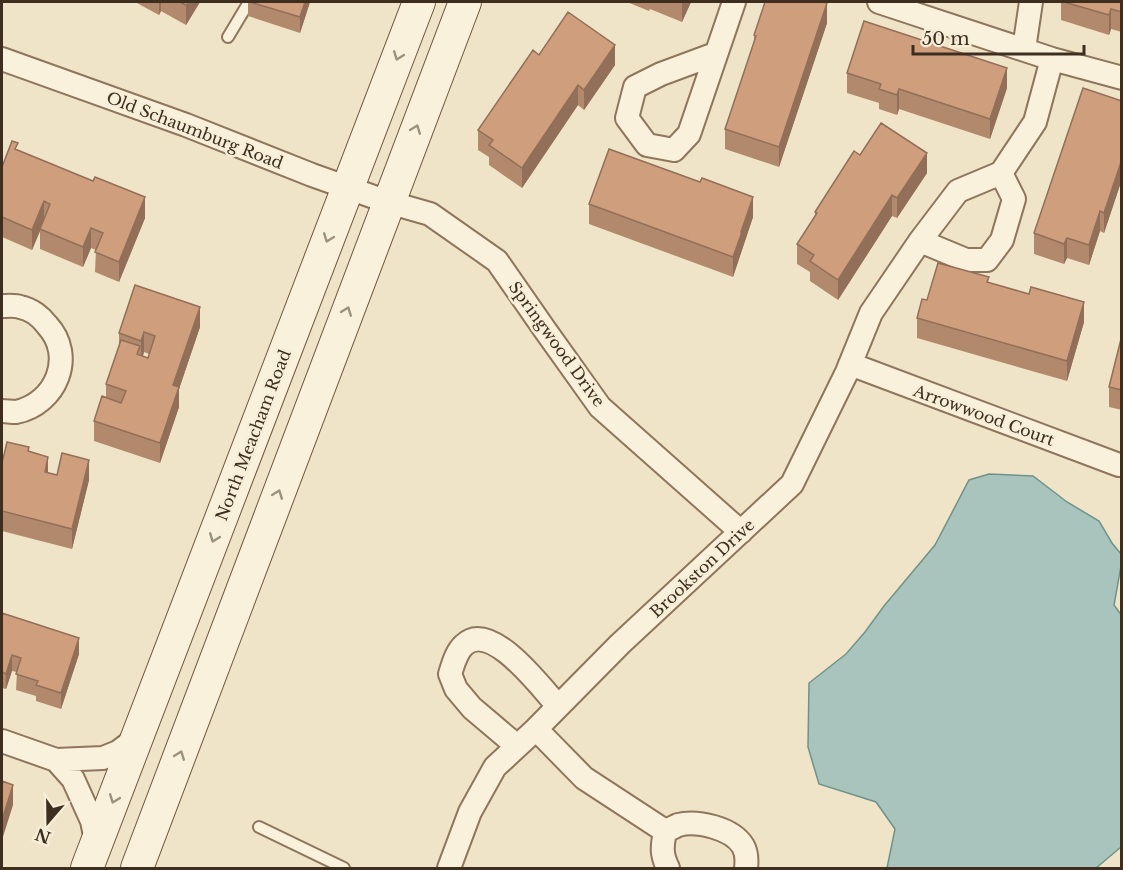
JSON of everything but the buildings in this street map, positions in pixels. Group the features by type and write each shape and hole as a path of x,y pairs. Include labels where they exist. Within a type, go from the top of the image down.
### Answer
{"main road":[{"name":"North Meacham Road","path":"92,856 419,2"},
{"path":"136,868 465,2"}],"street":[{"path":"715,54 661,74 635,87 627,118 647,145 674,150 689,134 734,2"},
{"path":"879,2 1052,58 1122,78"},
{"path":"1024,49 1031,2"},
{"path":"920,241 966,260 987,260 1002,240 1014,199 1001,173 1035,122 1052,58"},
{"name":"Old Schaumburg Road","path":"2,59 186,125 312,175 388,202"},
{"name":"Brookston Drive","path":"449,868 470,812 495,767 620,644 792,484 872,314 920,241 958,191 1001,173"},
{"name":"Springwood Drive","path":"388,202 430,214 497,261 600,406 741,532"},
{"path":"2,306 21,307 40,316 54,332 61,352 59,373 50,392 34,405 14,412 2,411"},
{"name":"Arrowwood Court","path":"850,364 1119,465"},
{"path":"517,746 472,708 456,689 450,674 456,656 465,644 477,639 494,642 517,660 558,706"},
{"path":"536,729 584,778 665,831"},
{"path":"2,741 56,760 103,758 118,752 138,737"},
{"path":"56,760 73,779 92,821 92,856"},
{"path":"665,831 679,825 699,824 720,828 736,837 743,847 747,858 746,868"},
{"path":"665,831 662,857 668,868"}],"lane":[{"path":"228,37 249,2"},
{"path":"259,827 344,868"}],"water":[{"path":"989,474 1033,476 1067,502 1099,521 1121,554 1114,605 1122,616 1121,847 1096,868 887,868 895,829 876,802 819,784 808,747 809,683 846,654 935,545 969,480"}]}
